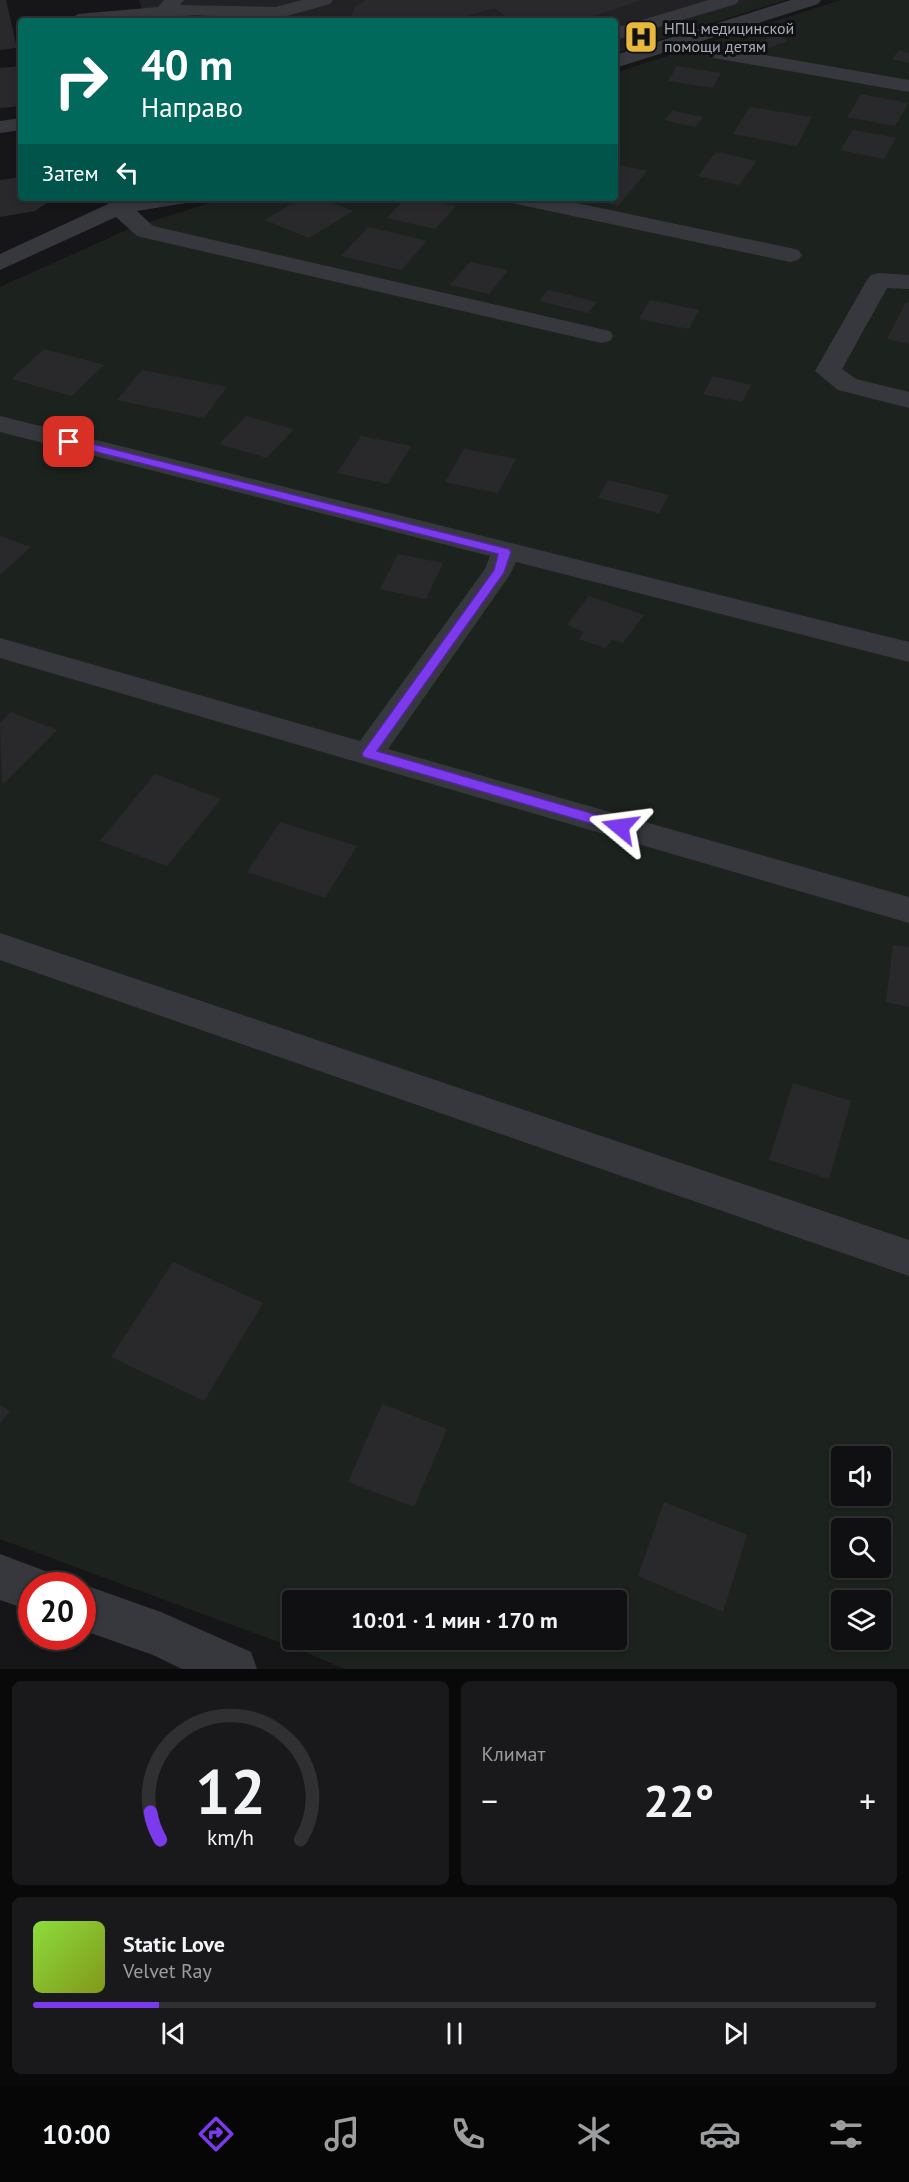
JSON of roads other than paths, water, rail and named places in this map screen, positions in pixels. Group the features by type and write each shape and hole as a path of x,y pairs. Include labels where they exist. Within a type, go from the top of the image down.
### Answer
{"street":[{"path":"72,0 77,18"},
{"path":"259,0 281,17"},
{"path":"90,18 127,12 166,11 199,4 281,17 323,0"},
{"path":"618,33 729,0"},
{"path":"618,61 812,0"},
{"path":"683,41 714,52 909,86"},
{"path":"0,127 18,124"},
{"path":"535,201 790,255"},
{"path":"0,263 119,202 145,231 601,336"},
{"path":"0,245 46,241"},
{"path":"909,282 879,280 828,371 847,386 909,400"},
{"path":"0,424 909,652"},
{"path":"368,753 499,570 505,552"},
{"path":"0,648 909,910"},
{"path":"0,946 909,1258"},
{"path":"0,1577 18,1583"},
{"path":"96,1612 161,1635 234,1669"}],"place":[{"name":"НПЦ медицинской помощи детям","path":"641,37"}]}
